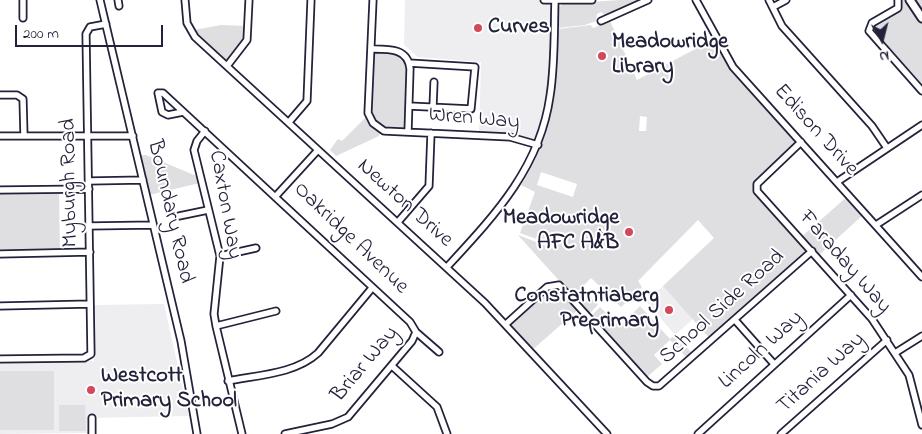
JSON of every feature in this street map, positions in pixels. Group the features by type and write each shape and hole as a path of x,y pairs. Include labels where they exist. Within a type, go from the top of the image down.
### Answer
{"main road":[{"path":"910,0 922,18"}],"street":[{"path":"23,0 23,18"},
{"name":"Boundary Road","path":"100,0 184,355 197,434"},
{"name":"Newton Drive","path":"184,0 188,23 195,37 447,267 506,324 607,434"},
{"path":"227,66 247,40 249,0"},
{"path":"288,122 307,101 312,0"},
{"path":"373,0 371,49 397,50 403,53 409,63 475,66 472,108 409,106"},
{"path":"544,0 592,0"},
{"path":"447,267 492,218 513,191 538,145 550,97 555,0"},
{"path":"601,21 648,0"},
{"name":"Edison Drive","path":"696,0 732,67 922,277"},
{"path":"769,0 782,26 872,126 887,148"},
{"path":"773,7 786,0"},
{"path":"898,0 898,8 872,23 869,31 922,91"},
{"name":"Myburgh Road","path":"0,359 90,357 87,31 92,26 106,24"},
{"name":"Wren Way","path":"371,49 368,113 373,123 384,131 510,136 538,145"},
{"name":"Wren Way","path":"408,132 409,63"},
{"path":"433,107 434,82"},
{"path":"183,112 168,114 162,112 158,93 163,93 275,196"},
{"path":"0,95 17,95 23,99 24,136"},
{"path":"837,182 922,126"},
{"name":"Caxton Way","path":"205,131 197,141 194,150 220,256 214,314 228,381 242,434"},
{"path":"398,222 428,190 431,133"},
{"path":"0,136 133,136"},
{"name":"Faraday Way","path":"801,142 756,187 851,295 887,340 911,381 922,425"},
{"name":"Oakridge Avenue","path":"318,150 275,196 410,322 416,332 439,352"},
{"path":"89,181 143,180"},
{"path":"0,190 89,189"},
{"path":"876,225 922,195"},
{"path":"179,216 208,210"},
{"path":"89,226 153,225"},
{"path":"220,256 256,248"},
{"name":"School Side Road","path":"506,324 551,285 561,286 647,382 655,386 663,384 812,251"},
{"path":"0,254 90,252"},
{"path":"228,381 290,368 307,362 318,353 372,288"},
{"name":"Lincoln Way","path":"698,434 851,295"},
{"path":"0,306 90,304"},
{"path":"216,326 276,311"},
{"path":"736,320 774,364"},
{"name":"Briar Way","path":"285,434 332,424 348,417 414,339 416,332"},
{"path":"896,353 922,336"},
{"name":"Titania Way","path":"781,434 887,340"},
{"path":"392,366 437,407 447,434"},
{"path":"92,418 92,434"}],"shaded area":[{"path":"405,0 555,0 551,87 538,145 522,139 479,135 481,62 418,57 404,45"},
{"path":"643,0 606,16 601,12 597,14 596,21 585,25 558,28 559,7 563,4"},
{"path":"898,0 922,0 922,91 872,36 870,25 895,10"},
{"path":"610,21 637,80 716,38 728,60 801,142 756,186 800,238 849,195 865,213 817,257 812,252 712,341 663,286 714,238 698,220 638,281 642,287 621,307 591,278 581,288 598,305 589,314 518,235 554,249 556,246 520,233 535,192 521,185 532,167 546,129 553,90 558,29 591,25 593,28","holes":["640,116 647,117 646,131 639,131","541,172 577,184 573,197 537,185"]},
{"path":"221,25 246,26 246,37 229,60 224,59 194,30"},
{"path":"371,49 397,50 408,60 408,132 384,131 370,119"},
{"path":"367,116 380,132 379,136 336,156 330,150 338,139 342,141"},
{"path":"140,155 146,155 199,177 200,183 149,195"},
{"path":"59,189 60,253 0,254 0,190"},
{"path":"557,284 580,308 531,351 506,324 547,287"},
{"name":"Constatntiaberg Preprimary","path":"663,286 693,319 675,335 646,301"},
{"name":"Westcott Primary School","path":"164,304 189,416 88,418 88,433 0,434 0,363 94,361 93,305"},
{"path":"640,306 670,339 675,335 691,352 686,357 670,340 654,355 662,364 647,377 591,316 600,307 620,326"},
{"path":"0,371 54,371 54,430 0,430"},
{"path":"59,405 85,405 86,431 59,431"}],"place":[{"name":"Curves","path":"478,28"},
{"name":"Meadowridge Library","path":"602,56"},
{"name":"Meadowridge AFC A&B","path":"629,232"},
{"name":"Constatntiaberg Preprimary","path":"669,310"},
{"name":"Westcott Primary School","path":"91,390"}]}
